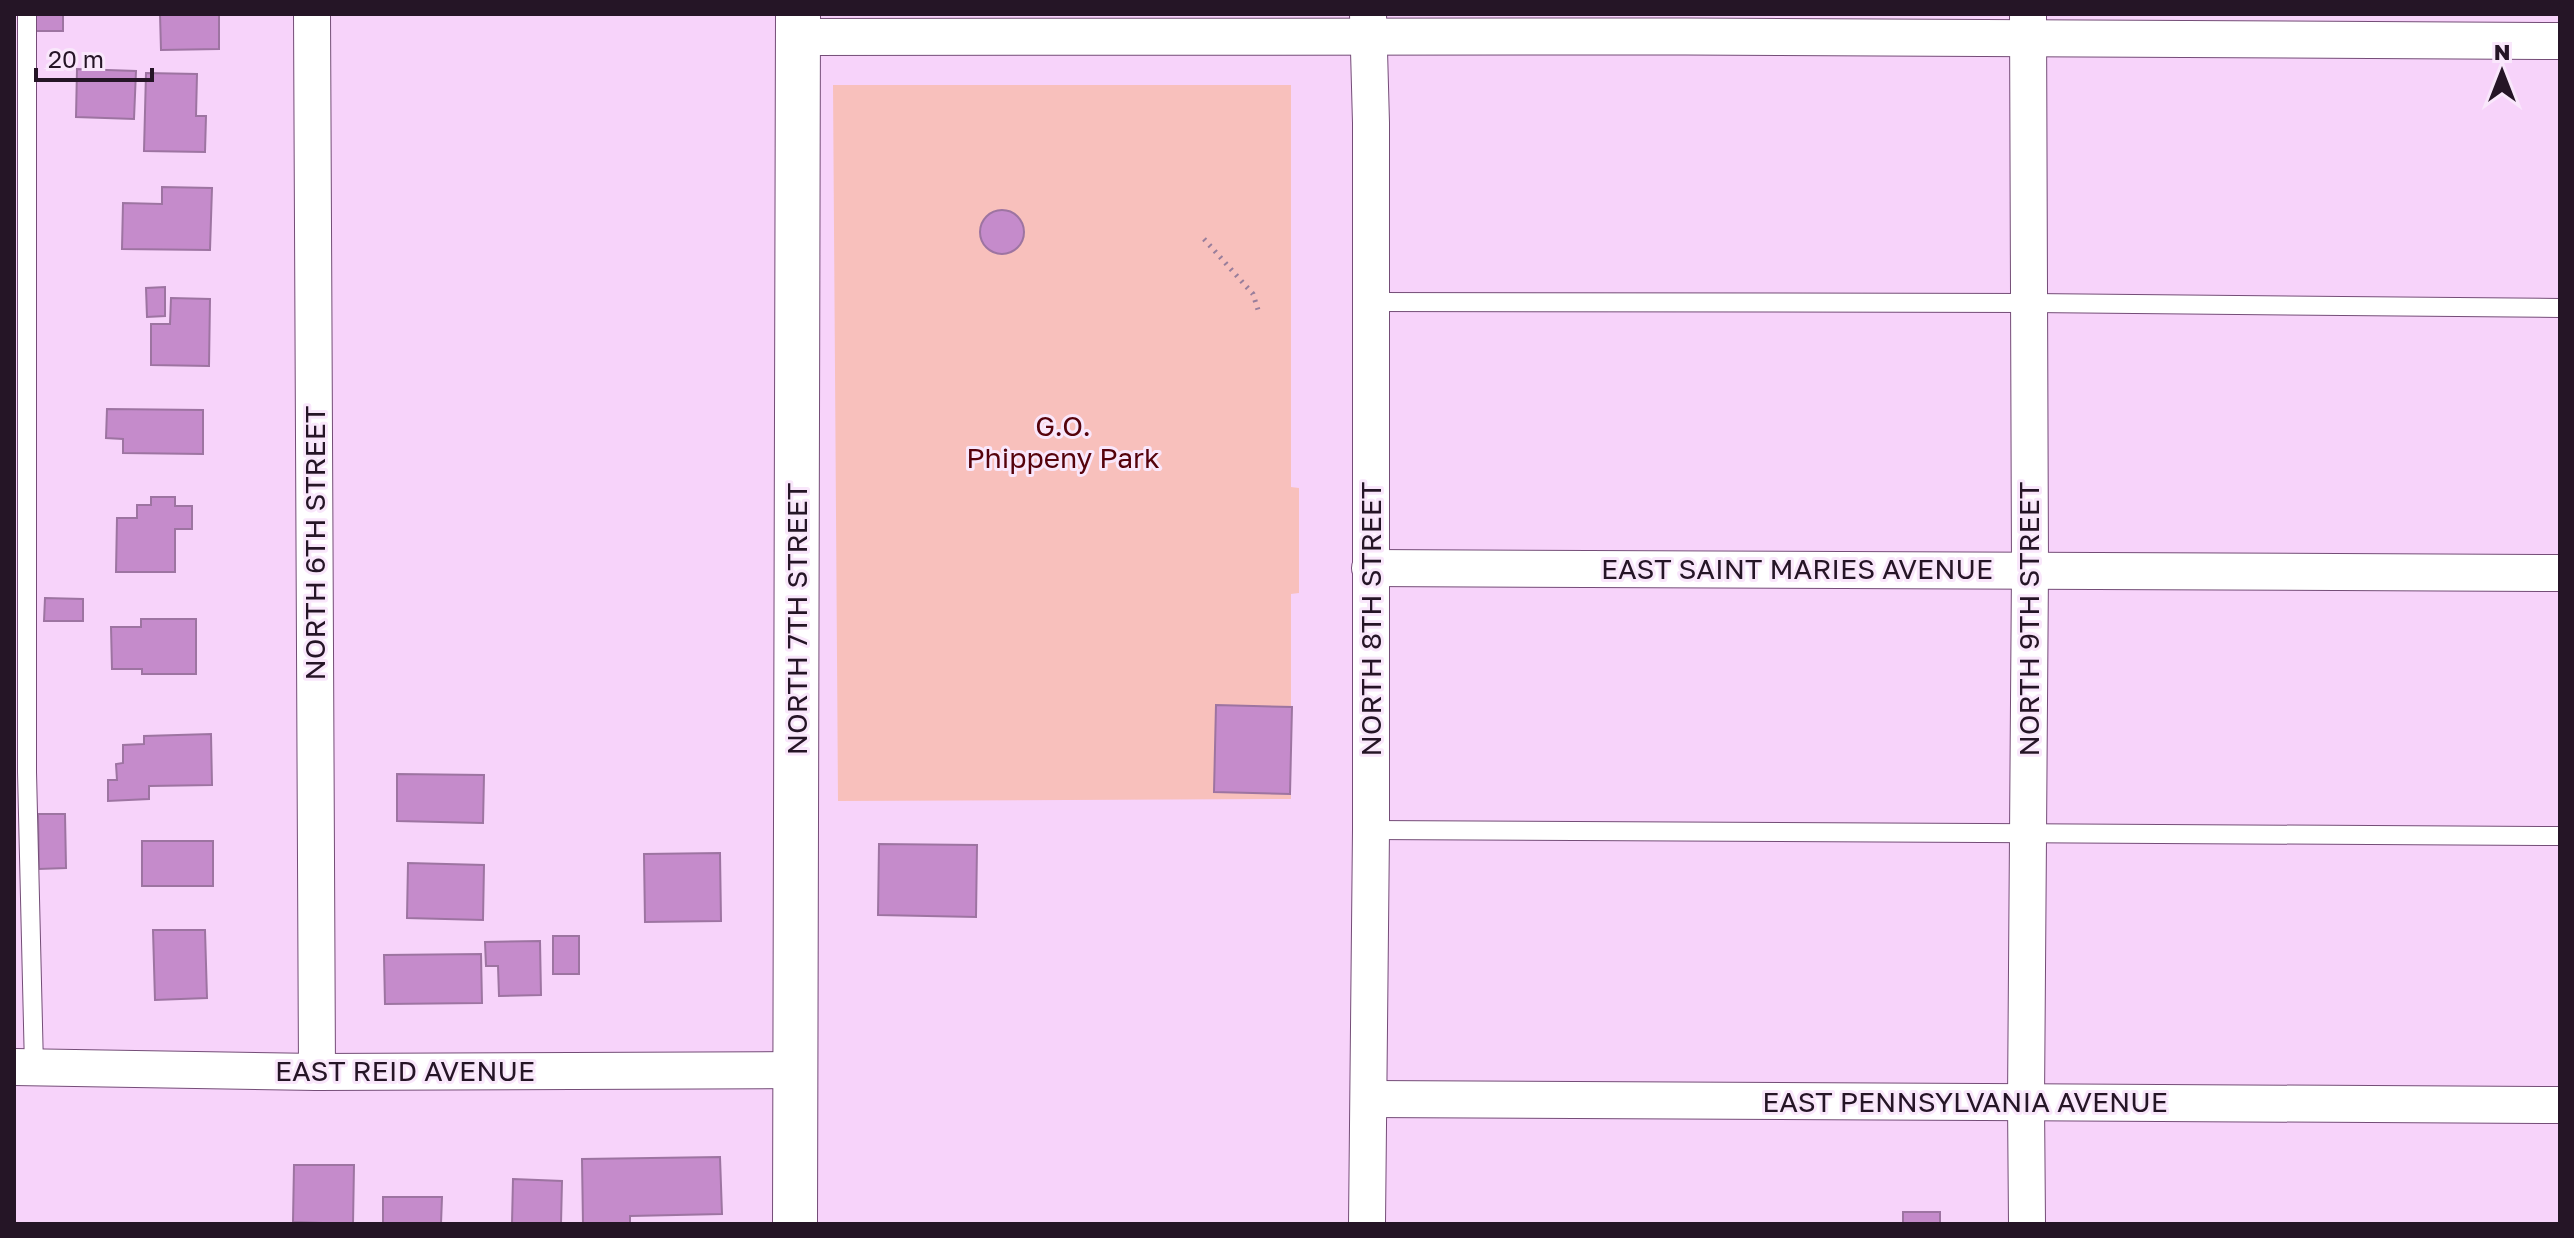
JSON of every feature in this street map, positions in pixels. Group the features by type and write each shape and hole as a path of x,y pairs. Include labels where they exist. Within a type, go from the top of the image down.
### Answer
{"street":[{"name":"NORTH 6TH STREET","path":"312,14 317,1072"},
{"name":"NORTH 8TH STREET","path":"1367,1224 1371,830 1368,24"},
{"path":"798,26 2027,25 2560,41"},
{"name":"NORTH 9TH STREET","path":"2027,25 2030,569 2027,1224"},
{"name":"NORTH 7TH STREET","path":"795,1224 798,26"},
{"name":"EAST SAINT MARIES AVENUE","path":"1370,568 2560,573"},
{"name":"EAST REID AVENUE","path":"24,1067 317,1072 797,1070"},
{"name":"EAST PENNSYLVANIA AVENUE","path":"1370,1099 2560,1105"}],"lane":[{"path":"24,1067 31,1031 27,772 27,14"},
{"path":"1370,302 2560,308"},
{"path":"1371,830 2560,836"}],"path":[{"path":"1204,239 1253,294 1259,313"}],"green space":[{"name":"G.O. Phippeny Park","path":"833,85 1291,85 1291,487 1299,488 1299,593 1291,594 1291,799 838,801"}],"building":[{"path":"35,14 63,14 63,31 35,31"},
{"path":"160,14 219,14 219,49 161,50"},
{"path":"77,69 136,71 134,119 76,117"},
{"path":"146,73 197,74 196,116 206,116 205,152 144,151"},
{"path":"162,187 212,188 210,250 122,249 123,203 162,204"},
{"path":"1002,210 1017,217 1024,232 1017,247 1002,254 987,247 980,232 987,217"},
{"path":"165,287 165,316 147,317 146,288"},
{"path":"171,298 210,299 209,366 151,365 151,324 170,324"},
{"path":"107,409 203,410 203,454 123,453 123,439 106,438"},
{"path":"151,497 175,497 175,506 192,506 192,529 175,529 175,572 116,572 117,518 137,518 137,505 151,505"},
{"path":"45,598 83,599 83,621 44,621"},
{"path":"141,619 196,619 196,674 142,674 142,669 112,669 111,627 141,627"},
{"path":"1216,705 1292,707 1290,794 1214,792"},
{"path":"211,734 212,785 149,786 149,799 108,801 108,780 117,780 116,764 123,763 123,745 144,744 144,736"},
{"path":"397,774 484,775 483,823 397,821"},
{"path":"38,814 65,814 66,868 39,869"},
{"path":"142,841 213,841 213,886 142,886"},
{"path":"879,844 977,845 976,917 878,915"},
{"path":"720,853 721,921 645,922 644,854"},
{"path":"408,863 484,865 483,920 407,918"},
{"path":"153,930 205,930 207,998 155,1000"},
{"path":"553,936 579,936 579,974 553,974"},
{"path":"540,941 541,995 499,996 498,966 486,966 485,942"},
{"path":"481,954 482,1003 385,1004 384,955"},
{"path":"720,1157 722,1214 630,1216 630,1224 583,1224 582,1159"},
{"path":"294,1165 354,1165 353,1224 293,1222"},
{"path":"513,1179 562,1181 561,1224 512,1224"},
{"path":"383,1197 442,1197 441,1224 383,1224"},
{"path":"1903,1212 1940,1212 1940,1224 1903,1224"}]}
